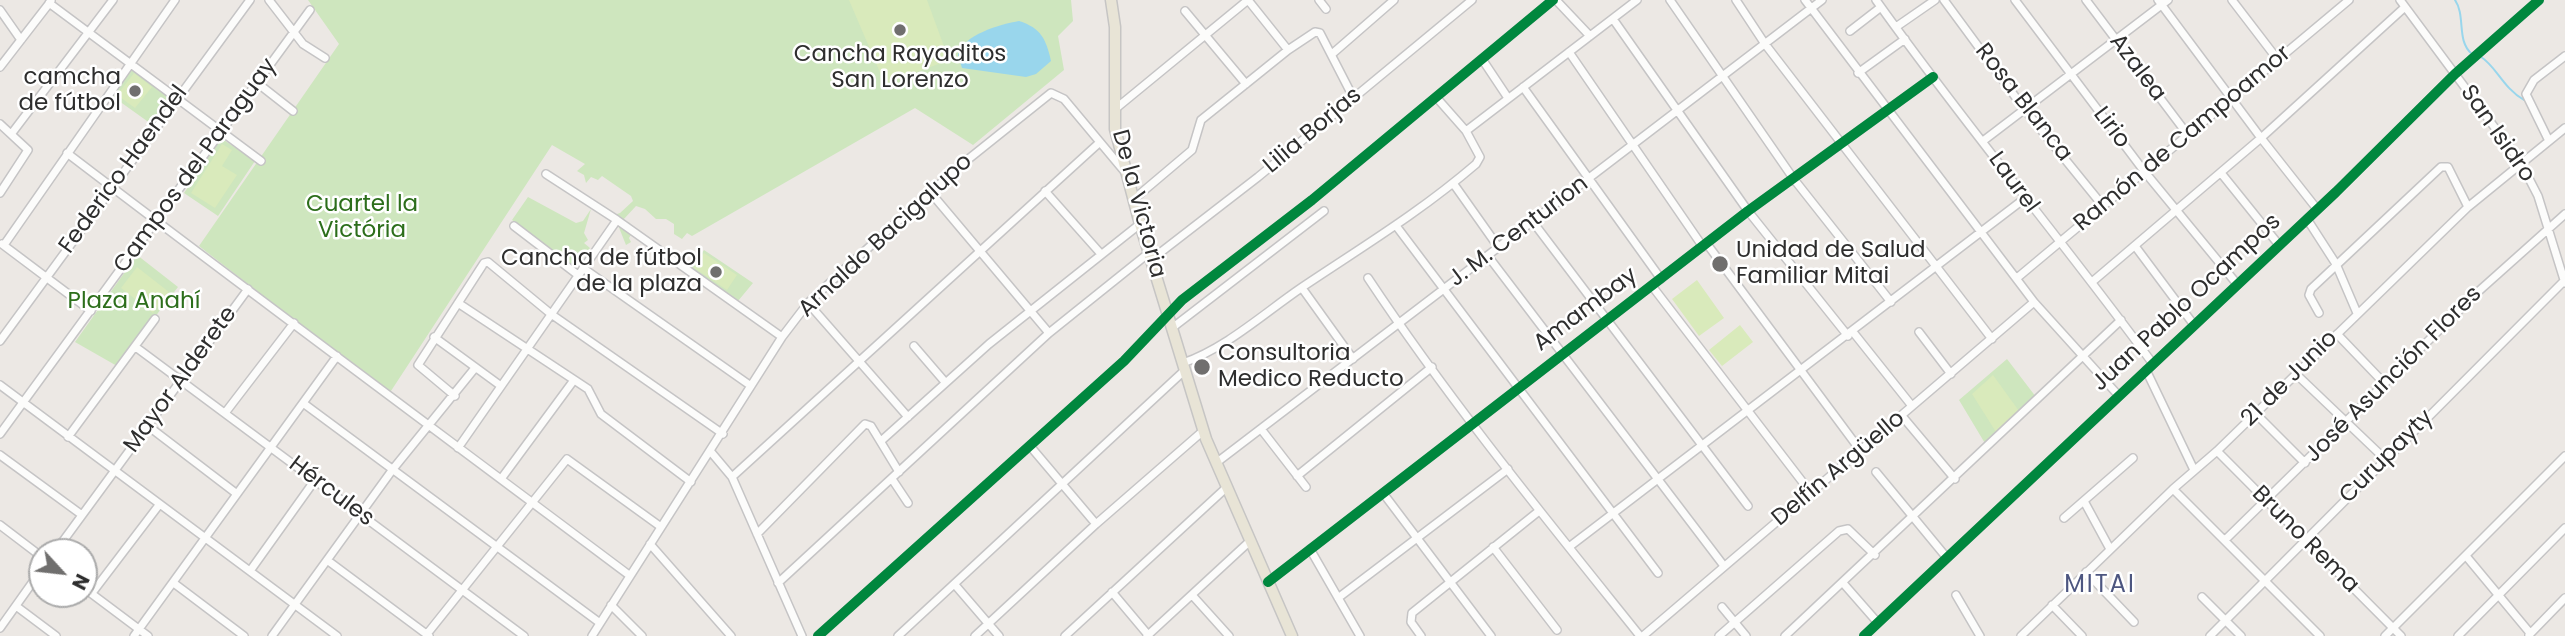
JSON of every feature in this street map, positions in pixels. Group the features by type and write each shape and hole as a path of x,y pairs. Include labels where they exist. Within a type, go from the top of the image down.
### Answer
{"main road":[{"name":"De la Victoria","path":"1111,0 1115,27 1114,110 1119,160 1127,174 1203,431 1292,636"}],"street":[{"path":"12,133 113,0"},
{"path":"91,311 2,244 175,0"},
{"name":"Federico Haendel","path":"0,341 250,0"},
{"path":"269,0 303,44 325,58"},
{"path":"1114,110 1248,0 1287,50"},
{"path":"1319,0 1326,9"},
{"path":"1332,54 1394,0"},
{"name":"Lilia Borjas","path":"778,583 1049,332 1258,177 1472,0"},
{"path":"818,636 1124,360 1168,313 1555,0 1590,36"},
{"path":"1466,131 1637,0"},
{"path":"1670,0 1793,178 1891,302"},
{"path":"1736,0 1765,44 1992,339"},
{"path":"1805,0 1857,73 2034,302 2119,396"},
{"name":"J. M. Centurion","path":"1216,463 1822,0"},
{"path":"1896,27 1935,0"},
{"name":"Rosa Blanca","path":"1944,0 2025,110 2103,206"},
{"name":"Lirio","path":"2015,0 2144,171 2237,284"},
{"name":"Azalea","path":"2086,0 2188,135"},
{"path":"2245,0 2234,3 2278,60"},
{"name":"Ramón de Campoamor","path":"2017,278 2349,0"},
{"name":"Juan Pablo Ocampos","path":"1864,636 2307,219 2455,74 2539,0"},
{"path":"0,67 50,1 88,34 261,161"},
{"path":"1983,141 2162,2 2232,100 2317,209"},
{"path":"1850,31 1878,4"},
{"name":"Laurel","path":"1878,4 2024,199 2092,282 2153,364"},
{"path":"2092,282 2261,138 2403,4"},
{"name":"San Isidro","path":"2403,4 2521,163 2538,196 2565,281"},
{"path":"0,9 21,40"},
{"name":"Campos del Paraguay","path":"0,435 310,10"},
{"path":"1185,11 1246,84"},
{"path":"1612,19 1748,211 1912,406"},
{"path":"1134,199 1192,150 1201,120 1287,50 1315,32 1320,33 1353,97"},
{"path":"1857,73 1905,39"},
{"path":"1569,52 1705,245 1860,450"},
{"path":"2549,141 2526,94 2534,80 2565,56"},
{"path":"1482,59 1508,98"},
{"name":"Amambay","path":"1268,582 1748,211 1933,77"},
{"path":"256,82 293,111"},
{"path":"1523,87 1661,279"},
{"name":"Arnaldo Bacigalupo","path":"592,636 629,575 723,434 782,337 808,303 930,193 1048,94 1064,99 1099,143 1119,160"},
{"path":"898,636 956,586 1184,367 1397,227 1453,183 1480,157 1466,131 1436,97"},
{"path":"0,124 27,146 27,155 0,193"},
{"name":"21 de Junio","path":"2021,636 2173,489 2256,414 2468,207 2565,128"},
{"path":"732,477 1099,143"},
{"path":"67,153 204,259 294,323 427,426 629,575"},
{"path":"2319,313 2309,292 2441,167 2448,167 2468,207"},
{"path":"2221,173 2278,245"},
{"path":"546,174 617,220 782,337"},
{"path":"1453,183 1499,248"},
{"path":"1045,191 1101,254"},
{"path":"930,193 1049,332"},
{"path":"1569,547 2024,199"},
{"path":"1172,328 1324,211"},
{"name":"José Asunción Flores","path":"2225,540 2548,227 2565,214"},
{"path":"2307,219 2336,264 2357,313"},
{"path":"458,448 617,220"},
{"path":"1533,222 1748,506"},
{"path":"881,441 945,382 1140,224"},
{"path":"514,226 751,386"},
{"path":"1397,227 1658,573"},
{"path":"2135,246 2194,325"},
{"path":"1488,256 1724,566"},
{"path":"455,396 417,366 434,337 488,262 551,314 723,434"},
{"path":"1368,278 1399,324 1539,511 1642,636"},
{"name":"Curupayty","path":"2210,636 2565,281"},
{"path":"1652,286 1811,493"},
{"path":"1302,288 1353,359"},
{"name":"Mayor Alderete","path":"65,538 248,289"},
{"name":"Delfín Argüello","path":"1642,636 2034,302"},
{"path":"458,303 588,389 601,414 691,482"},
{"path":"808,303 908,416"},
{"path":"68,437 137,348 155,319"},
{"path":"1785,636 1875,555 2121,320"},
{"path":"225,413 294,323"},
{"path":"1919,332 1951,374"},
{"path":"2337,334 2385,384"},
{"path":"434,337 501,386"},
{"path":"914,346 945,382"},
{"name":"Hércules","path":"137,348 524,636"},
{"path":"136,633 175,584 205,538 337,356"},
{"path":"1297,476 1432,367"},
{"path":"272,636 393,469 455,396 475,368"},
{"path":"2146,370 2194,470"},
{"path":"2296,374 2385,459"},
{"path":"501,479 575,380"},
{"path":"0,385 337,636"},
{"path":"303,403 600,623"},
{"path":"2256,414 2305,463"},
{"path":"1902,416 1955,478"},
{"path":"757,534 862,425 871,426 900,472"},
{"path":"148,426 237,494"},
{"path":"1261,429 1306,486"},
{"path":"975,636 1096,524 1203,431"},
{"path":"1030,446 1096,524"},
{"name":"Bruno Rema","path":"2217,451 2401,636"},
{"path":"711,452 732,477 802,636"},
{"path":"0,455 82,515"},
{"path":"2385,636 2565,456"},
{"path":"2064,518 2085,503 2133,458"},
{"path":"327,560 428,635 462,588 567,459 661,527"},
{"path":"1338,598 1508,469"},
{"path":"1876,472 1947,558"},
{"path":"892,479 908,503"},
{"path":"250,571 316,480"},
{"path":"1065,636 1227,487"},
{"path":"2173,489 2320,636"},
{"path":"1383,493 1491,636"},
{"path":"2085,503 2110,549"},
{"path":"98,585 159,505"},
{"path":"1421,636 1411,622 1412,612 1539,511"},
{"path":"1,528 28,547"},
{"path":"2458,636 2565,528"},
{"path":"1719,636 1844,529 1853,532 1875,555"},
{"path":"1112,592 1148,636 1250,541"},
{"path":"650,544 731,636"},
{"path":"1493,547 1557,630"},
{"path":"1310,549 1360,636"},
{"path":"2466,556 2529,634 2565,598"},
{"path":"2086,572 2134,622"},
{"path":"1843,583 1878,623"},
{"path":"175,584 244,636"},
{"path":"956,586 999,636"},
{"path":"0,628 28,589"},
{"path":"1192,595 1229,636"},
{"path":"1956,595 1980,636"},
{"path":"2202,597 2241,636"},
{"path":"98,598 136,633 148,636"},
{"path":"2052,605 2082,636"},
{"path":"16,606 56,636"},
{"path":"611,606 642,636"},
{"path":"1722,607 1746,636"}],"green space":[{"name":"Cuartel la Victória","path":"308,0 1071,0 1073,21 1058,36 1064,70 973,145 915,108 692,236 687,233 682,239 674,234 674,224 666,219 656,219 645,209 636,206 623,220 630,223 632,233 629,238 631,242 626,245 614,215 633,201 631,196 602,176 598,180 591,177 586,183 584,175 577,171 585,164 552,145 389,394 199,246 339,44"},
{"name":"Cancha Rayaditos San Lorenzo","path":"849,0 927,0 949,60 885,84"},
{"path":"133,68 174,99 154,126 112,96"},
{"name":"camcha de fútbol","path":"134,73 152,87 135,108 117,95"},
{"path":"221,138 255,161 218,216 184,193"},
{"path":"222,144 232,150 222,166 237,175 215,208 191,193"},
{"path":"528,197 576,223 583,221 591,209 584,233 588,240 584,243 590,248 576,268 512,220"},
{"path":"704,250 753,283 738,301 689,271"},
{"name":"Cancha de fútbol de la plaza","path":"704,253 737,275 727,290 694,268"},
{"name":"Plaza Anahí","path":"137,255 178,287 117,366 75,342"},
{"path":"137,267 169,292 153,313 121,288"},
{"path":"1697,280 1724,318 1699,336 1672,299"},
{"path":"1740,325 1753,342 1722,366 1709,350"},
{"path":"2007,359 2036,397 1986,445 1959,400"},
{"path":"1993,375 2019,411 1996,432 1972,394"}],"water":[{"path":"1019,21 1033,27 1047,46 1051,61 1036,74 1026,77 962,68 958,55 961,48 974,36"}],"waterway":[{"path":"2455,0 2460,13 2464,42 2472,54"},
{"path":"2481,57 2524,100"}],"cycle path":[{"path":"818,636 1124,361 1182,300 1312,200 1553,0"},
{"path":"1864,636 2336,192 2455,74 2539,0"},
{"path":"1268,582 1748,211 1933,77"}],"place":[{"name":"Cancha Rayaditos San Lorenzo","path":"900,30"},
{"name":"camcha de fútbol","path":"135,91"},
{"name":"Unidad de Salud Familiar Mitai","path":"1720,264"},
{"name":"Cancha de fútbol de la plaza","path":"716,272"},
{"name":"Consultoria Medico Reducto","path":"1202,367"}],"district":[{"name":"MITAI","path":"2100,586"}]}
